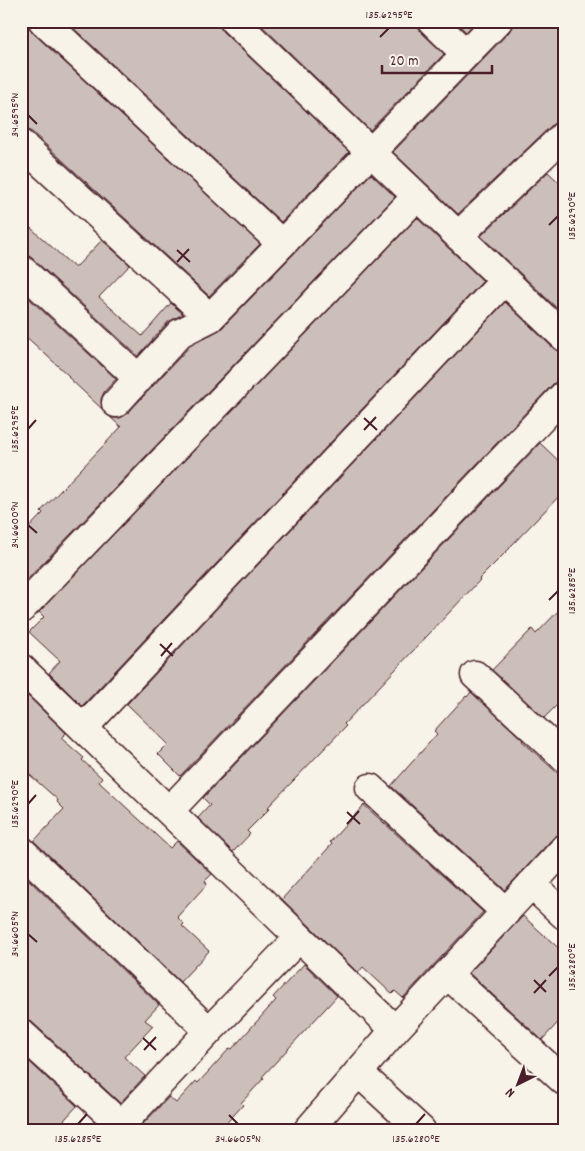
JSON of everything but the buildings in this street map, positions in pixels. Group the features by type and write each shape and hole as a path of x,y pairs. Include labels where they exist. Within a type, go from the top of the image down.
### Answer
{"street":[{"path":"43,21 282,244"},
{"path":"234,21 564,337"},
{"path":"432,21 466,54"},
{"path":"116,403 180,333 210,318 498,21"},
{"path":"458,236 564,134"},
{"path":"21,144 210,318"},
{"path":"21,609 417,196"},
{"path":"21,269 138,379"},
{"path":"83,728 505,280"},
{"path":"169,811 564,395"},
{"path":"21,668 395,1030"},
{"path":"475,675 564,757"},
{"path":"370,788 506,912"},
{"path":"308,1130 395,1030 564,849"},
{"path":"21,850 208,1030"},
{"path":"531,884 564,915"},
{"path":"21,1033 119,1127 208,1030 299,938"},
{"path":"448,974 564,1081"},
{"path":"358,1072 421,1130"}]}
